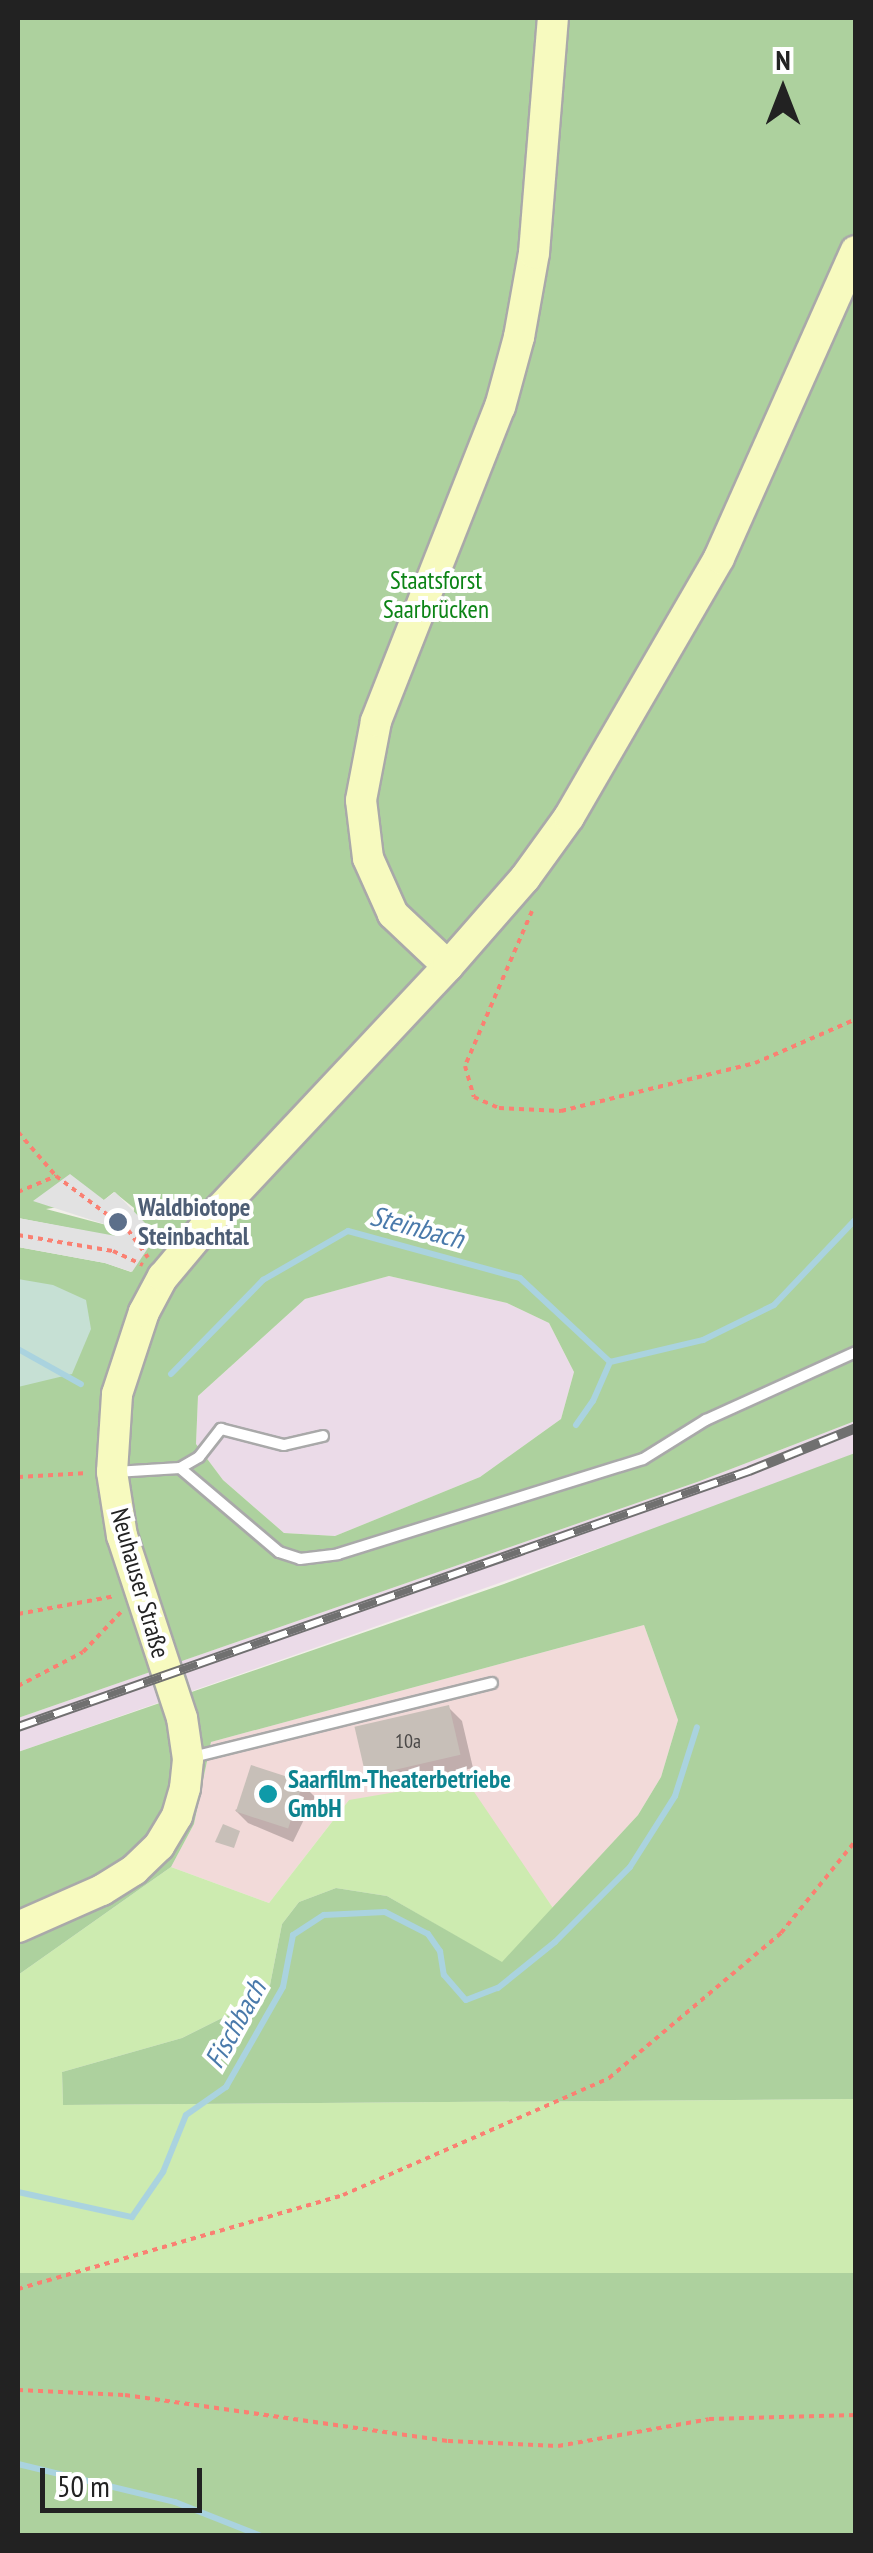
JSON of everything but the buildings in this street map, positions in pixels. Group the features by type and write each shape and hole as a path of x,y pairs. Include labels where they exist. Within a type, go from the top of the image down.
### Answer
{"main road":[{"path":"448,966 393,914 368,858 361,800 376,721 500,407 519,337 534,253 554,18"},
{"name":"Neuhauser Straße","path":"18,1927 102,1890 134,1870 159,1846 177,1816 188,1758 182,1718 122,1536 112,1472 112,1432 120,1380 144,1312 163,1278 220,1210 516,888 598,770 720,558 856,250"}],"lane":[{"path":"180,1468 279,1552 300,1559 338,1554 643,1459 706,1420 856,1352"},
{"path":"112,1472 180,1468 199,1457 221,1429 284,1445 323,1436"},
{"path":"188,1758 492,1684"}],"path":[{"path":"516,888 536,902 465,1066 474,1097 499,1108 561,1111 755,1063 856,1019"},
{"path":"18,1132 56,1176 128,1230 163,1278"},
{"path":"18,1192 56,1176"},
{"path":"18,1236 113,1251 163,1278"},
{"path":"18,1477 77,1473"},
{"path":"18,1614 139,1590"},
{"path":"18,1686 83,1652 139,1590"},
{"path":"18,2289 342,2195 609,2078 781,1932 856,1840"},
{"path":"18,2390 125,2395 448,2441 558,2446 709,2419 856,2415"}],"shaded area":[{"name":"Waldbiotope Steinbachtal","path":"70,1174 104,1200 115,1192 147,1225 152,1242 132,1272 105,1263 18,1247 18,1218 116,1236 110,1226 33,1201"},
{"path":"389,1276 507,1303 549,1323 574,1372 561,1419 480,1477 335,1536 284,1533 223,1480 196,1444 198,1396 305,1299"},
{"path":"855,1421 855,1453 773,1487 18,1752 18,1718 700,1481"},
{"path":"644,1625 678,1720 661,1777 638,1815 553,1908 515,1854 349,1800 269,1903 171,1867 194,1824 211,1742"}],"green space":[{"name":"Staatsforst Saarbrücken","path":"18,18 855,18 855,1421 700,1481 18,1718 18,1247 105,1263 131,1272 134,1208 114,1192 104,1200 46,1209 110,1226 116,1237 18,1218","holes":["389,1276 507,1303 549,1323 574,1372 561,1419 480,1477 335,1536 284,1533 223,1480 196,1444 198,1396 305,1299"]},
{"path":"18,1279 53,1285 86,1300 91,1329 72,1374 18,1387"},
{"path":"855,1453 855,2099 63,2105 62,2072 182,2038 244,2007 270,1985 282,1924 299,1902 336,1888 387,1896 502,1962 638,1815 661,1777 678,1720 644,1625 211,1742 194,1824 171,1867 18,1975 18,1752 504,1584"},
{"path":"466,1780 553,1908 502,1963 387,1896 336,1888 299,1902 282,1924 270,1985 244,2007 182,2038 62,2072 63,2105 855,2099 855,2273 18,2280 18,1975 171,1867 269,1903 349,1800"},
{"path":"18,2273 855,2273 855,2535 18,2535"}],"waterway":[{"name":"Fischbach","path":"576,1425 593,1401 610,1362 703,1340 774,1305 856,1219"},
{"name":"Steinbach","path":"171,1374 263,1280 348,1231 520,1278 610,1362"},
{"name":"Steinbach","path":"18,1349 81,1384"},
{"name":"Fischbach","path":"18,2192 132,2217 163,2172 186,2115 226,2087 283,1987 293,1935 324,1915 385,1912 428,1934 440,1951 444,1975 466,2000 498,1988 555,1942 630,1867 675,1796 697,1727"},
{"path":"18,2464 175,2502 261,2536"}],"railway":[{"path":"18,1727 749,1471 856,1428"}],"place":[{"name":"Waldbiotope Steinbachtal","path":"118,1222"},
{"name":"Saarfilm-Theaterbetriebe GmbH","path":"268,1794"}]}
